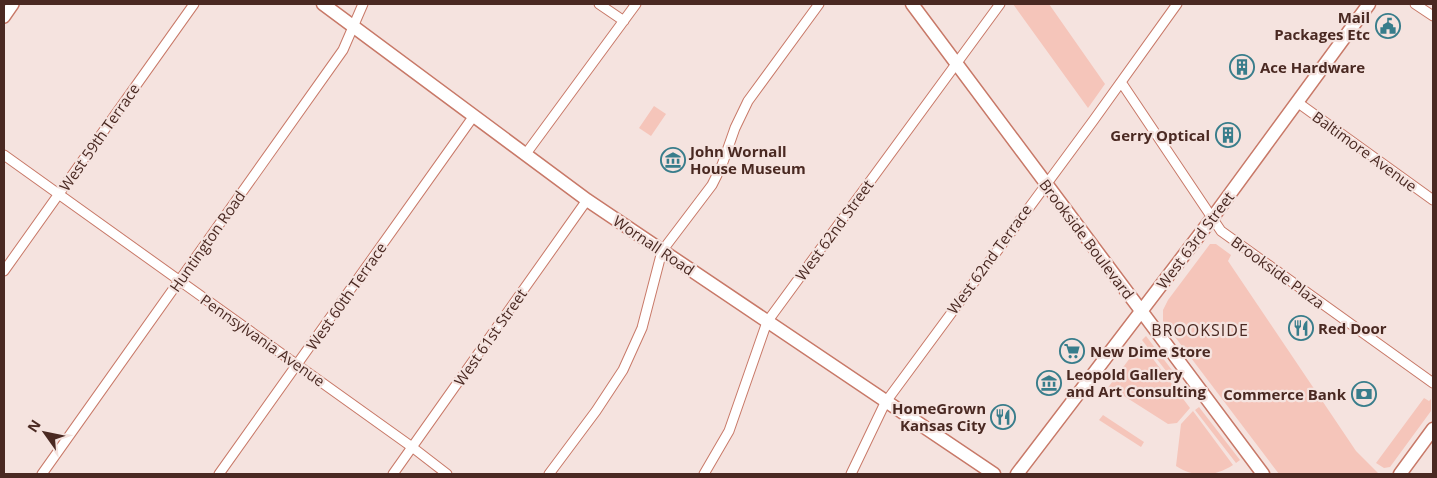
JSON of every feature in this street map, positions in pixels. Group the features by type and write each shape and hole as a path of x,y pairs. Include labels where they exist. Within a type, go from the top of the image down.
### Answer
{"main road":[{"name":"Wornall Road","path":"323,4 473,117 588,200 884,402 994,474"},
{"name":"Brookside Boulevard","path":"912,4 1263,474"},
{"name":"West 63rd Street","path":"1017,474 1213,217 1369,4"},
{"path":"1400,474 1433,429"}],"street":[{"path":"4,17 13,4"},
{"name":"West 59th Terrace","path":"4,271 194,4"},
{"name":"Huntington Road","path":"42,474 343,50 363,4"},
{"path":"599,4 624,21"},
{"path":"525,155 636,4"},
{"path":"549,474 596,411 623,370 642,328 662,251 712,185 748,101 819,4"},
{"name":"West 62nd Street","path":"704,474 729,431 767,322 1000,4"},
{"name":"West 62nd Terrace","path":"851,474 884,402 1121,82 1176,4"},
{"path":"1415,4 1433,16"},
{"name":"Brookside Plaza","path":"1121,82 1213,217 1220,231 1433,383"},
{"name":"Baltimore Avenue","path":"1297,102 1433,200"},
{"name":"West 60th Terrace","path":"219,474 473,117"},
{"name":"Pennsylvania Avenue","path":"4,155 447,474"},
{"name":"West 61st Street","path":"393,474 588,200"}],"shaded area":[{"path":"1013,4 1049,4 1105,84 1088,108"},
{"path":"654,106 666,114 651,136 639,128"},
{"path":"1210,244 1216,244 1231,255 1228,261 1356,451 1379,474 1279,474 1163,321 1163,310 1168,300"},
{"path":"1146,336 1181,382 1177,385 1142,340"},
{"path":"1141,343 1190,408 1177,423 1168,424 1113,389 1109,394 1104,393"},
{"path":"1424,398 1429,401 1431,399 1431,411 1390,467 1384,468 1376,463"},
{"path":"1199,407 1240,460 1236,463 1195,410"},
{"path":"1193,411 1233,465 1212,474 1190,473 1176,466 1181,424"},
{"path":"1103,415 1144,442 1141,447 1099,420"}],"place":[{"name":"Mail Packages Etc","path":"1388,26"},
{"name":"Ace Hardware","path":"1242,67"},
{"name":"Gerry Optical","path":"1228,135"},
{"name":"John Wornall House Museum","path":"673,160"},
{"name":"Red Door","path":"1301,328"},
{"name":"New Dime Store","path":"1072,351"},
{"name":"Leopold Gallery and Art Consulting","path":"1049,383"},
{"name":"Commerce Bank","path":"1364,394"},
{"name":"HomeGrown Kansas City","path":"1003,417"}],"district":[{"name":"BROOKSIDE","path":"1200,330"}]}
